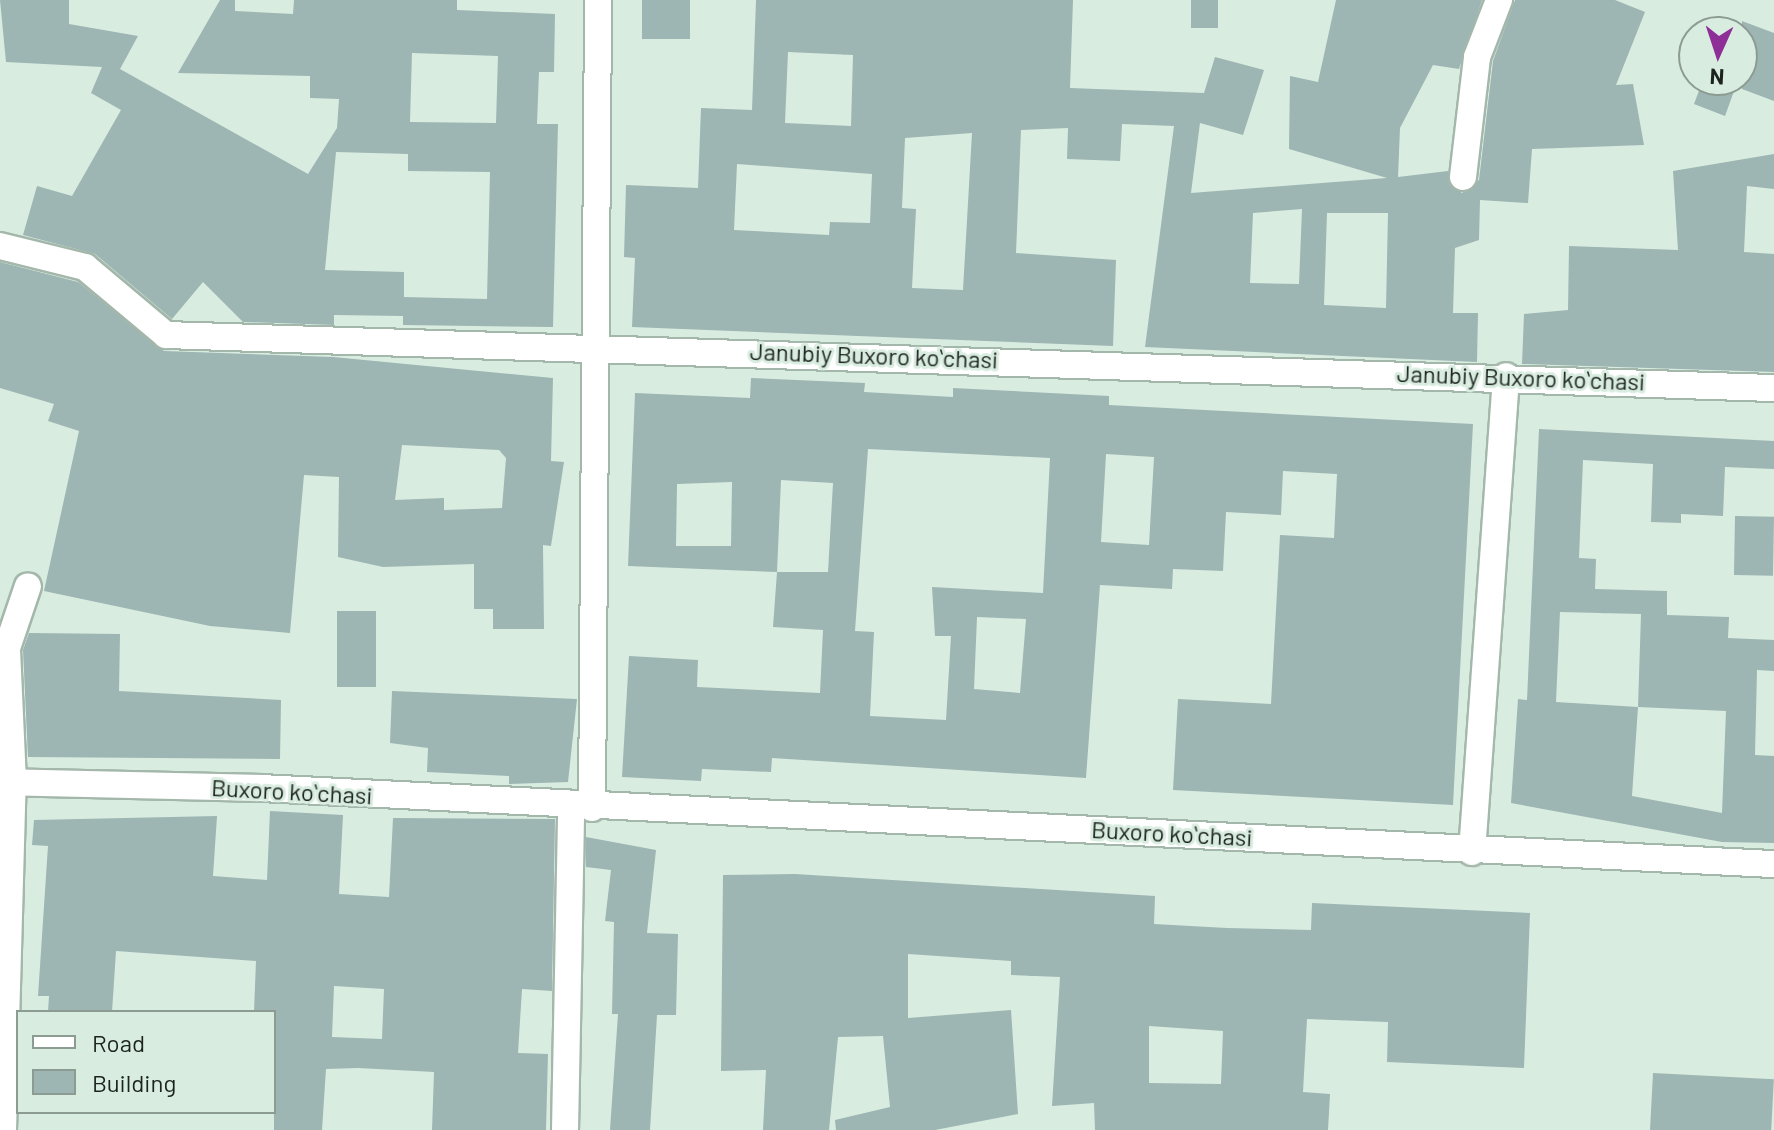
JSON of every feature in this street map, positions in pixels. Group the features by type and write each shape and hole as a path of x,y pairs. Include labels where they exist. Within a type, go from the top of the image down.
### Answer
{"street":[{"path":"565,1130 581,808 595,345 598,0"},
{"path":"1463,177 1477,57 1499,0"},
{"name":"Janubiy Buxoro koʻchasi","path":"0,246 85,267 166,335 595,345 1774,388"},
{"path":"1472,852 1506,376"},
{"path":"3,1130 7,648 28,586"},
{"name":"Buxoro koʻchasi","path":"6,782 1774,864"}],"building":[{"path":"0,0 69,0 69,24 138,36 120,69 308,174 337,128 339,99 310,98 310,76 178,73 220,0 235,0 235,11 293,14 294,0 457,0 457,10 555,14 554,72 539,72 537,124 558,124 553,327 403,325 403,316 334,315 334,325 243,322 203,282 172,319 95,254 23,235 37,186 72,196 121,110 91,93 102,67 6,62","holes":["412,53 498,56 496,123 410,122","336,152 408,154 408,171 490,172 487,299 404,297 404,272 325,270"]},
{"path":"642,0 690,0 690,39 642,39"},
{"path":"756,0 1073,0 1070,88 1204,93 1215,57 1264,70 1243,135 1200,123 1191,193 1387,178 1289,149 1290,76 1318,82 1336,0 1482,0 1459,69 1433,65 1400,128 1398,177 1448,171 1449,184 1462,193 1479,180 1493,61 1515,0 1615,0 1645,12 1616,85 1633,84 1644,145 1532,149 1528,203 1480,200 1479,240 1455,248 1453,313 1478,313 1477,362 1145,347 1174,126 1122,124 1120,161 1067,159 1068,128 1021,130 1016,253 1116,260 1113,346 632,327 635,258 624,257 626,185 698,188 701,108 752,110","holes":["788,52 853,55 851,126 785,123","972,133 963,290 912,288 916,209 902,208 905,138","737,164 872,174 870,223 830,222 829,235 734,230","1302,209 1299,284 1250,283 1253,213","1327,213 1388,213 1386,308 1324,305"]},
{"path":"1191,0 1218,0 1218,28 1191,28"},
{"path":"1758,27 1774,33 1774,101 1758,95"},
{"path":"1697,96 1732,96 1725,116 1694,104"},
{"path":"1774,154 1774,189 1747,186 1744,252 1774,254 1774,372 1522,364 1524,314 1568,310 1569,246 1678,250 1673,171"},
{"path":"0,262 78,282 164,351 333,357 553,378 551,461 564,462 551,546 543,545 544,629 493,629 493,609 474,609 474,564 383,567 338,557 339,477 304,475 290,633 210,626 44,591 79,431 48,421 54,404 0,388","holes":["402,445 499,450 506,458 502,508 444,510 444,498 395,500"]},
{"path":"751,378 865,383 864,392 953,397 953,388 1109,396 1109,405 1473,424 1453,805 1173,790 1178,699 1271,704 1280,535 1334,538 1337,474 1283,471 1281,515 1226,512 1223,571 1173,569 1172,589 1100,585 1086,778 772,758 771,772 702,769 701,781 622,777 629,656 698,660 697,687 820,693 823,630 773,627 777,572 628,566 635,393 750,398","holes":["868,449 1050,458 1043,593 932,587 935,636 951,636 946,720 870,716 874,632 855,631","1106,454 1154,457 1149,545 1101,542","781,480 833,483 828,572 777,572","732,482 731,546 676,546 677,484","977,617 1026,619 1020,693 974,689"]},
{"path":"1539,429 1774,441 1774,469 1725,467 1723,516 1681,514 1681,523 1651,522 1653,464 1583,460 1579,558 1596,559 1595,589 1667,591 1667,615 1729,617 1728,638 1774,640 1774,671 1757,670 1755,755 1774,756 1774,843 1722,842 1511,803 1518,699 1527,700","holes":["1560,612 1641,614 1638,707 1556,702","1638,707 1726,711 1722,813 1632,796"]},
{"path":"1735,516 1774,517 1773,576 1734,575"},
{"path":"337,611 376,611 376,687 337,687"},
{"path":"29,633 120,634 119,691 281,700 280,759 28,757 23,650"},
{"path":"392,691 577,699 568,782 509,784 509,776 427,772 428,748 390,743"},
{"path":"270,811 343,815 339,894 389,897 393,818 555,819 552,991 522,989 518,1053 548,1054 546,1130 432,1130 434,1072 358,1068 326,1069 322,1130 274,1130 276,1010 254,1010 256,961 116,951 112,1010 48,1010 49,996 38,996 48,846 32,845 34,820 217,816 213,876 267,880","holes":["334,986 384,989 382,1039 332,1037"]},
{"path":"586,837 656,850 647,933 678,934 676,1015 657,1015 650,1130 610,1130 618,1014 612,1014 614,922 605,921 611,870 586,867"},
{"path":"795,874 1155,896 1154,924 1227,928 1311,930 1312,903 1530,913 1524,1068 1387,1062 1388,1022 1307,1019 1303,1092 1330,1094 1328,1130 1095,1130 1094,1103 1052,1106 1060,977 1011,975 1011,961 908,954 908,1018 1011,1010 1018,1114 935,1130 836,1130 835,1120 890,1107 883,1036 838,1037 829,1130 763,1130 766,1070 721,1071 723,875","holes":["1149,1026 1223,1031 1221,1084 1149,1083"]},
{"path":"1653,1073 1774,1079 1771,1130 1650,1130"}]}
